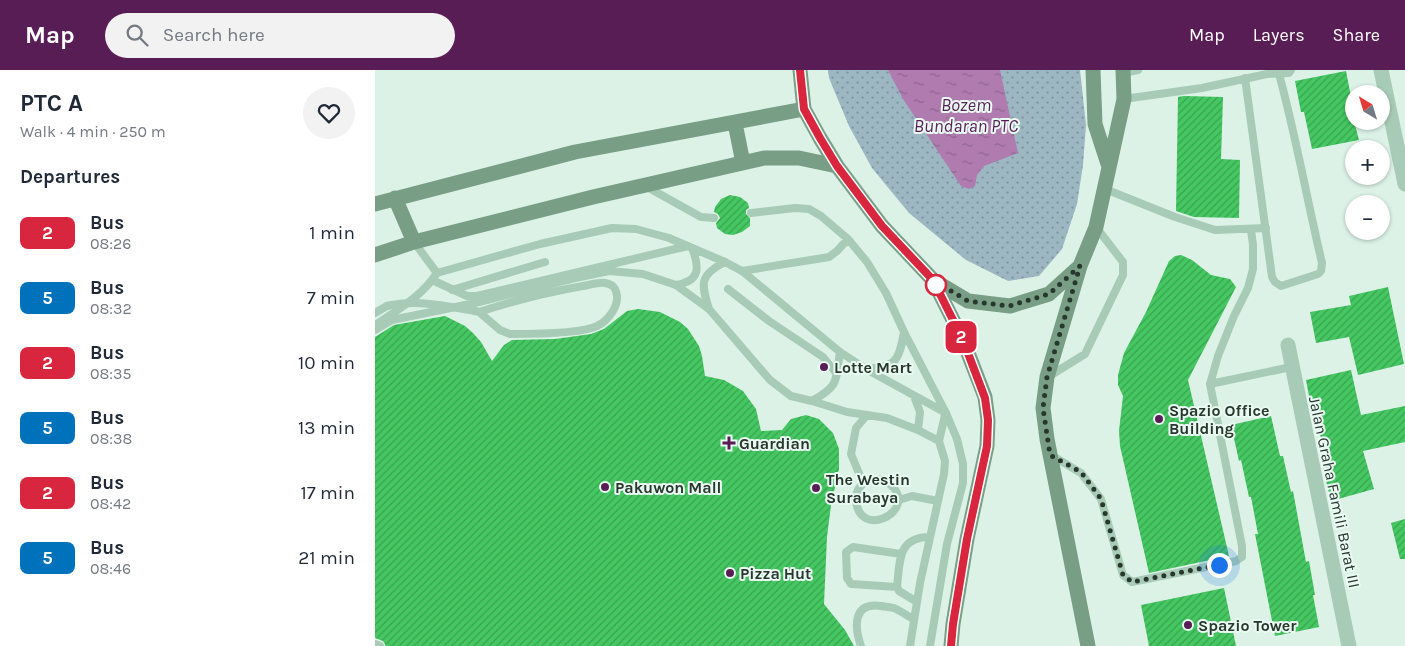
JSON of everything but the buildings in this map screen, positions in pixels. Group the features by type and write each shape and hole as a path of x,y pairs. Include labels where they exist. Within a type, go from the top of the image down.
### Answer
{"main road":[{"path":"800,70 804,109 837,166 882,226 933,280 968,301 1009,306 1049,294 1080,266"},
{"path":"1093,70 1095,124 1110,168"},
{"path":"1088,646 1050,455 1043,408 1047,377 1080,266 1096,227 1124,99 1123,71"},
{"path":"375,204 575,152 804,109"},
{"path":"735,123 743,162"},
{"path":"375,255 414,242 743,162 764,158 799,158 837,166"},
{"path":"395,198 414,242"},
{"path":"933,280 963,340 985,398 988,420 987,446 967,539 951,646"}],"street":[{"path":"1381,70 1405,184"},
{"name":"Jalan Graha Famili Barat III","path":"1288,345 1349,646"}],"lane":[{"path":"1123,71 1138,70"},
{"path":"1124,99 1202,88 1267,74 1289,73 1291,70"},
{"path":"1245,78 1272,277 1281,286 1313,276 1321,271 1322,263 1292,123 1279,74"},
{"path":"644,185 701,217 714,218"},
{"path":"1105,189 1175,217 1215,230 1266,228"},
{"path":"751,213 795,208 809,209 821,216 848,239 867,262 886,294 946,413 961,450 963,483 947,544 931,646"},
{"path":"1047,377 1085,354 1123,275 1123,262 1096,227"},
{"path":"375,324 404,306 437,273 540,244 613,228 636,229 669,238 742,271 840,352 866,369 946,413"},
{"path":"1050,455 1081,472 1101,499 1123,575 1132,582 1236,561 1242,557 1243,546 1210,384 1218,356 1248,288 1253,269 1251,230"},
{"path":"742,271 829,257 848,239"},
{"path":"414,242 437,273"},
{"path":"676,285 689,281 696,272 697,262 690,247"},
{"path":"432,280 467,296 477,296 690,247"},
{"path":"452,290 545,262"},
{"path":"709,309 704,295 703,281 709,273 725,262"},
{"path":"375,330 392,320 609,271 643,274 676,285 709,309 770,380 791,396 847,412 887,418 918,430 939,441"},
{"path":"375,313 386,306 402,302 424,303 477,312 511,302 603,283 611,285 616,289 617,302 605,321 597,326 581,330 510,334 500,330 477,312"},
{"path":"728,289 769,321 823,357 837,374"},
{"path":"375,304 386,306"},
{"path":"866,369 884,368 894,361 900,353 904,332"},
{"path":"812,401 828,392 835,384 840,352"},
{"path":"1210,384 1291,367"},
{"path":"913,395 920,412 918,430"},
{"path":"909,646 944,474 945,461 939,441 946,413"},
{"path":"863,483 851,454 856,428 867,415"},
{"path":"869,479 885,480 897,492 899,500 896,508 883,519 874,521 866,519 861,514 856,499 857,491 869,479"},
{"path":"899,500 912,496 938,501"},
{"path":"917,602 899,591 897,587 901,554 907,544 921,537 930,537"},
{"path":"897,587 851,584 847,578 845,552 853,546 901,554"},
{"path":"861,646 856,618 865,608 873,605 895,608 913,619"},
{"path":"375,644 380,646"}],"shaded area":[{"path":"828,70 1080,70 1086,125 1083,165 1077,204 1062,249 1039,276 1008,281 966,260 909,213 872,168 849,126 829,78"}],"water":[{"name":"Bozem Bundaran PTC","path":"888,70 1000,70 1018,153 984,166 977,175 975,186 969,189 961,186 903,99"}],"bus line":[{"name":"2","path":"800,70 804,109 820,138 837,166 882,226 933,280 963,340 985,398 988,420 987,446 967,539 951,646"}],"place":[{"name":"Lotte Mart","path":"824,367"},
{"name":"Spazio Office Building","path":"1159,419"},
{"name":"Guardian","path":"729,443"},
{"name":"Pakuwon Mall","path":"605,487"},
{"name":"The Westin Surabaya","path":"816,488"},
{"name":"Pizza Hut","path":"730,573"},
{"name":"Spazio Tower","path":"1188,625"}],"route":[{"path":"936,285 933,280 968,301 1009,306 1049,294 1080,266 1047,377 1043,408 1050,455 1081,472 1101,499 1123,575 1132,582 1219,565"}]}
